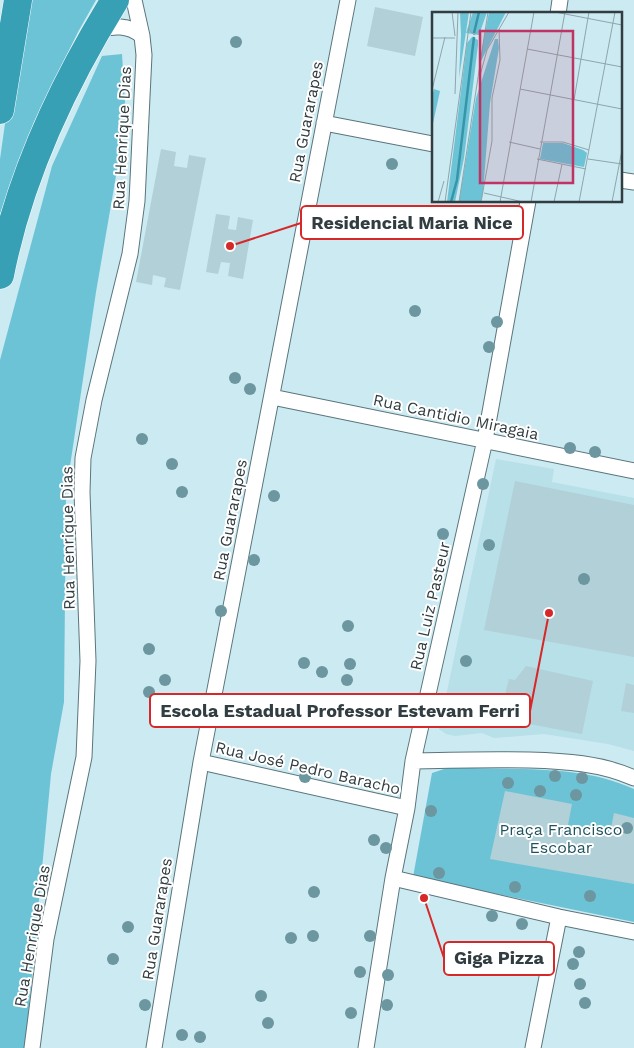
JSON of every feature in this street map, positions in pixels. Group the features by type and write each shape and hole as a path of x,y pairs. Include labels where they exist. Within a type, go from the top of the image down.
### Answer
{"highway":[{"path":"0,110 18,0"},
{"path":"0,275 14,214 45,131 96,30 115,0"}],"street":[{"name":"Rua Henrique Dias","path":"32,1048 46,939 84,757 88,661 82,492 83,458 94,400 130,254 137,200 144,71 142,36 134,0"},
{"name":"Rua Guararapes","path":"154,1048 200,762 348,0"},
{"path":"96,30 125,27 136,31 142,36"},
{"path":"324,123 432,144"},
{"name":"Rua Luiz Pasteur","path":"366,1048 393,878 407,808 413,761 485,440 528,202"},
{"name":"Rua Cantidio Miragaia","path":"272,397 634,471"},
{"path":"413,761 481,759 570,762 619,771 634,778"},
{"name":"Rua José Pedro Baracho","path":"200,762 407,808"},
{"path":"393,878 559,917 634,932"},
{"path":"533,1048 559,917"}],"shaded area":[{"path":"496,459 554,469 552,482 634,498 634,751 608,744 544,734 494,738 482,733 455,736 446,734 439,729"}],"green space":[{"path":"28,0 96,0 78,32 34,122 0,214 0,159 14,60"},
{"path":"122,54 126,118 96,292 66,493 64,702 51,774 25,1048 0,1048 0,360 52,166 102,56"},
{"name":"Praça Francisco Escobar","path":"450,767 567,772 590,775 634,789 634,922 413,877 432,773"}],"building":[{"path":"375,7 423,17 415,56 367,46"},
{"path":"161,149 176,152 174,166 187,168 189,155 206,158 180,290 164,287 166,278 153,275 152,285 136,282"},
{"path":"216,214 230,216 228,229 236,230 238,217 253,220 243,279 228,276 230,263 221,262 218,274 206,272"},
{"path":"515,481 634,505 634,657 484,630"},
{"path":"526,666 593,681 582,734 503,719 509,679 515,680"},
{"path":"626,683 634,685 634,713 621,711"},
{"path":"505,791 572,804 568,825 610,833 614,813 634,818 634,884 490,859"}],"place":[{"name":"Residencial Maria Nice","path":"230,246"},
{"name":"Escola Estadual Professor Estevam Ferri","path":"549,613"},
{"name":"Giga Pizza","path":"424,898"}]}
